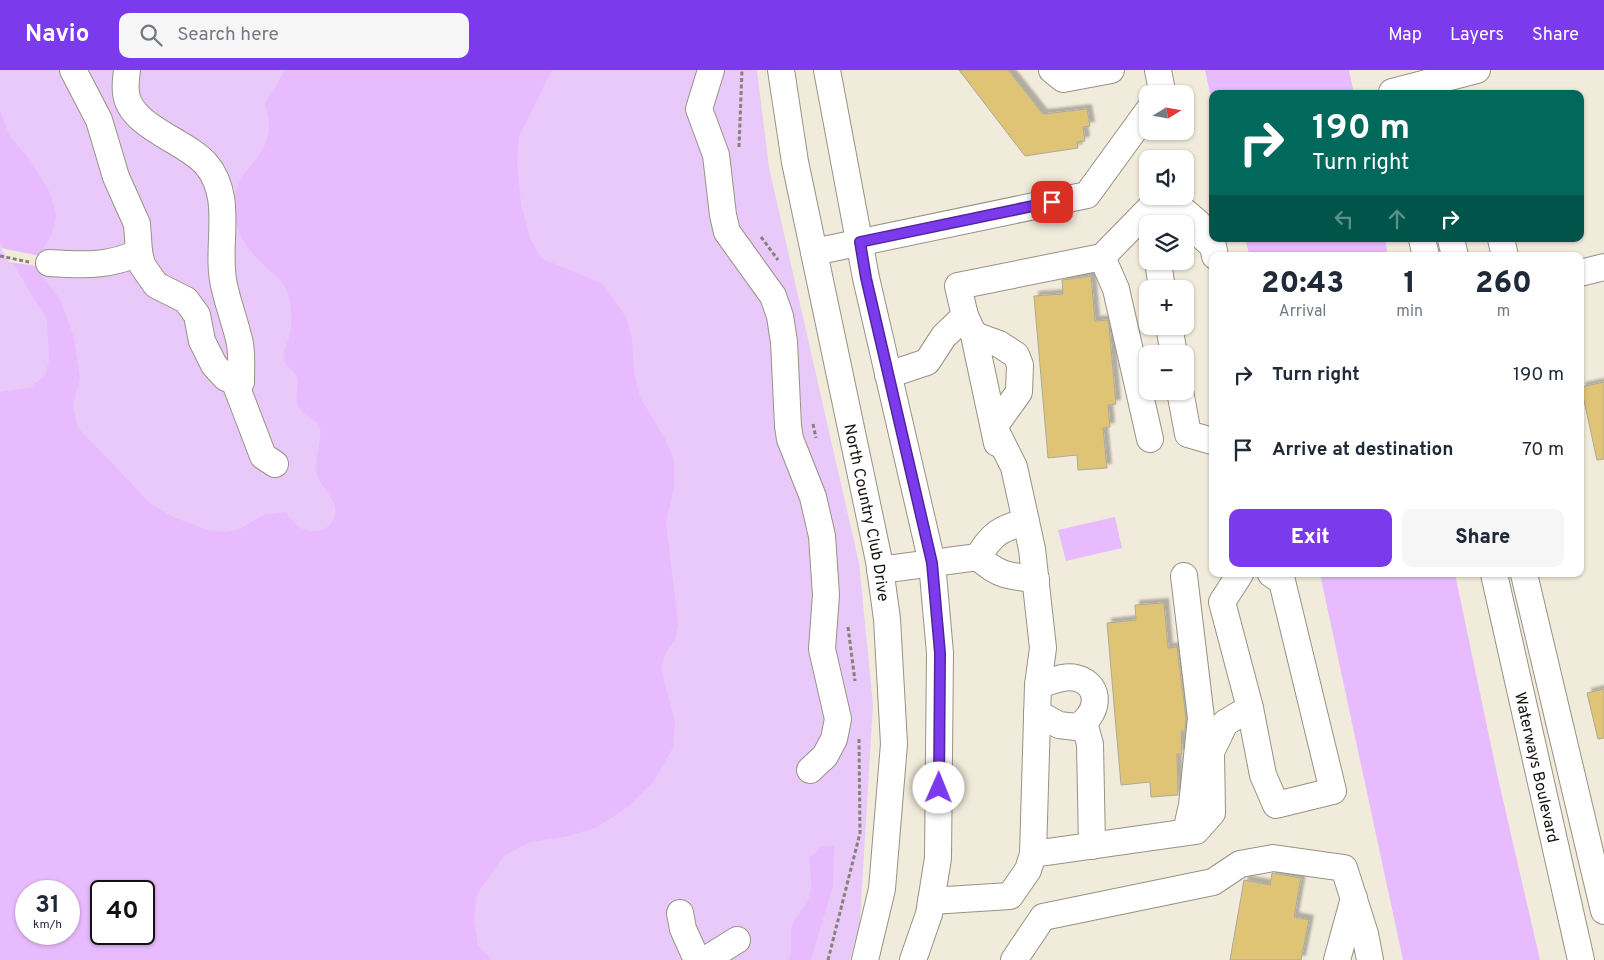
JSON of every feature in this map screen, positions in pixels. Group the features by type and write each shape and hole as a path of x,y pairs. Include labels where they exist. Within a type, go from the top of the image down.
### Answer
{"street":[{"path":"73,70 98,120 116,177 137,224 142,265 156,285 186,300 198,315 202,341 214,364 226,378 241,382 240,345 224,284 221,251 223,208 218,184 207,164 191,150 150,125 135,112 126,94 127,70"},
{"path":"711,70 699,109 716,154 723,215 727,232 773,296 780,316 784,342 789,432 813,497 822,536 826,594 822,649 838,718 834,739 825,756 810,770"},
{"name":"North Country Club Drive","path":"781,70 795,162 880,570 887,619 894,744 882,889 865,960"},
{"path":"827,70 888,375 932,563 940,653 938,858 929,914 913,960"},
{"path":"1052,70 1063,79 1111,70"},
{"path":"1158,70 1161,85"},
{"path":"1391,85 1471,77"},
{"path":"814,252 1087,195 1139,123"},
{"path":"931,901 1010,896 1028,870 1033,854 1038,685 1029,650 1027,578 1019,524 1014,467 994,427 958,286 1102,257 1149,209 1178,206 1198,223 1201,246"},
{"path":"49,263 98,264 123,261 139,252"},
{"path":"1102,257 1116,289 1150,439"},
{"path":"1584,272 1604,267"},
{"path":"888,375 927,362 944,336 969,326"},
{"path":"969,326 1016,355 1020,365 1019,392 994,427"},
{"path":"234,380 263,456 275,464"},
{"path":"1182,400 1188,434 1209,440"},
{"path":"978,557 989,538 1019,524"},
{"path":"880,570 978,557"},
{"path":"978,557 994,572 1027,578"},
{"path":"1184,576 1201,718 1192,806 1186,832"},
{"path":"1238,577 1222,602 1250,708 1263,775 1276,805 1333,791 1282,581 1276,577"},
{"name":"Waterways Boulevard","path":"1495,577 1581,960"},
{"name":"Waterways Boulevard","path":"1525,577 1604,911"},
{"path":"1037,713 1067,727 1084,723 1090,717 1095,701 1094,694 1084,681 1069,677 1038,685"},
{"path":"1033,854 1196,831 1212,813 1211,752 1225,723 1250,708"},
{"path":"1084,723 1090,744 1092,846"},
{"path":"1014,960 1043,917 1213,882 1240,864 1273,858 1344,868 1370,960"},
{"path":"1337,960 1354,898"},
{"path":"680,913 683,929 697,960"},
{"path":"704,960 737,940"}],"path":[{"path":"0,256 20,261 49,263"}],"shaded area":[{"path":"0,70 757,70 769,168 859,563 873,704 860,921 850,960 0,960"},
{"path":"285,70 552,70 519,137 517,162 521,204 530,238 541,258 603,284 626,317 632,339 634,374 640,397 665,439 674,460 674,487 666,522 678,624 675,640 666,652 661,669 675,722 673,748 654,781 629,806 596,828 564,837 530,842 504,856 477,894 474,920 478,945 492,960 0,960 0,392 29,388 45,376 49,360 47,320 0,242 0,111 10,137 31,161 50,193 56,215 52,234 43,249 41,275 60,299 74,338 80,379 73,405 78,428 151,504 173,517 208,530 227,532 240,529 263,515 286,512 300,527 308,531 318,531 326,528 332,522 335,508 317,473 316,462 320,427 297,404 297,377 284,359 291,322 289,296 278,277 252,253 242,238 236,222 234,204 236,190 263,148 268,136 269,122 265,104"},
{"path":"1205,70 1349,70 1353,90 1209,90"},
{"path":"1246,242 1386,242 1387,252 1249,252"},
{"path":"1115,517 1122,548 1066,561 1058,530"},
{"path":"1321,577 1456,577 1497,774 1540,960 1403,960"},
{"path":"829,845 834,847 833,886 813,953 810,960 789,960 793,923 809,898 811,878 809,858 820,848"}],"pier":[{"path":"1,248 45,257 44,267 9,262"}],"building":[{"path":"959,70 1008,70 1043,114 1087,109 1090,126 1083,127 1085,141 1077,142 1078,148 1025,156"},
{"path":"1091,276 1095,321 1108,320 1116,404 1108,405 1110,427 1103,428 1107,468 1078,470 1077,455 1048,458 1034,296 1063,294 1062,280"},
{"path":"1604,382 1604,459 1597,460 1584,401 1584,386"},
{"path":"1164,603 1168,648 1177,647 1186,718 1185,731 1181,731 1182,754 1177,754 1178,795 1151,797 1150,782 1121,785 1107,623 1136,620 1135,605"},
{"path":"1604,689 1604,738 1598,739 1587,693"},
{"path":"1272,873 1301,878 1294,917 1309,920 1301,960 1230,960 1244,880 1270,885"}],"route":[{"path":"939,788 940,653 932,563 866,278 860,242 1052,202"}]}
